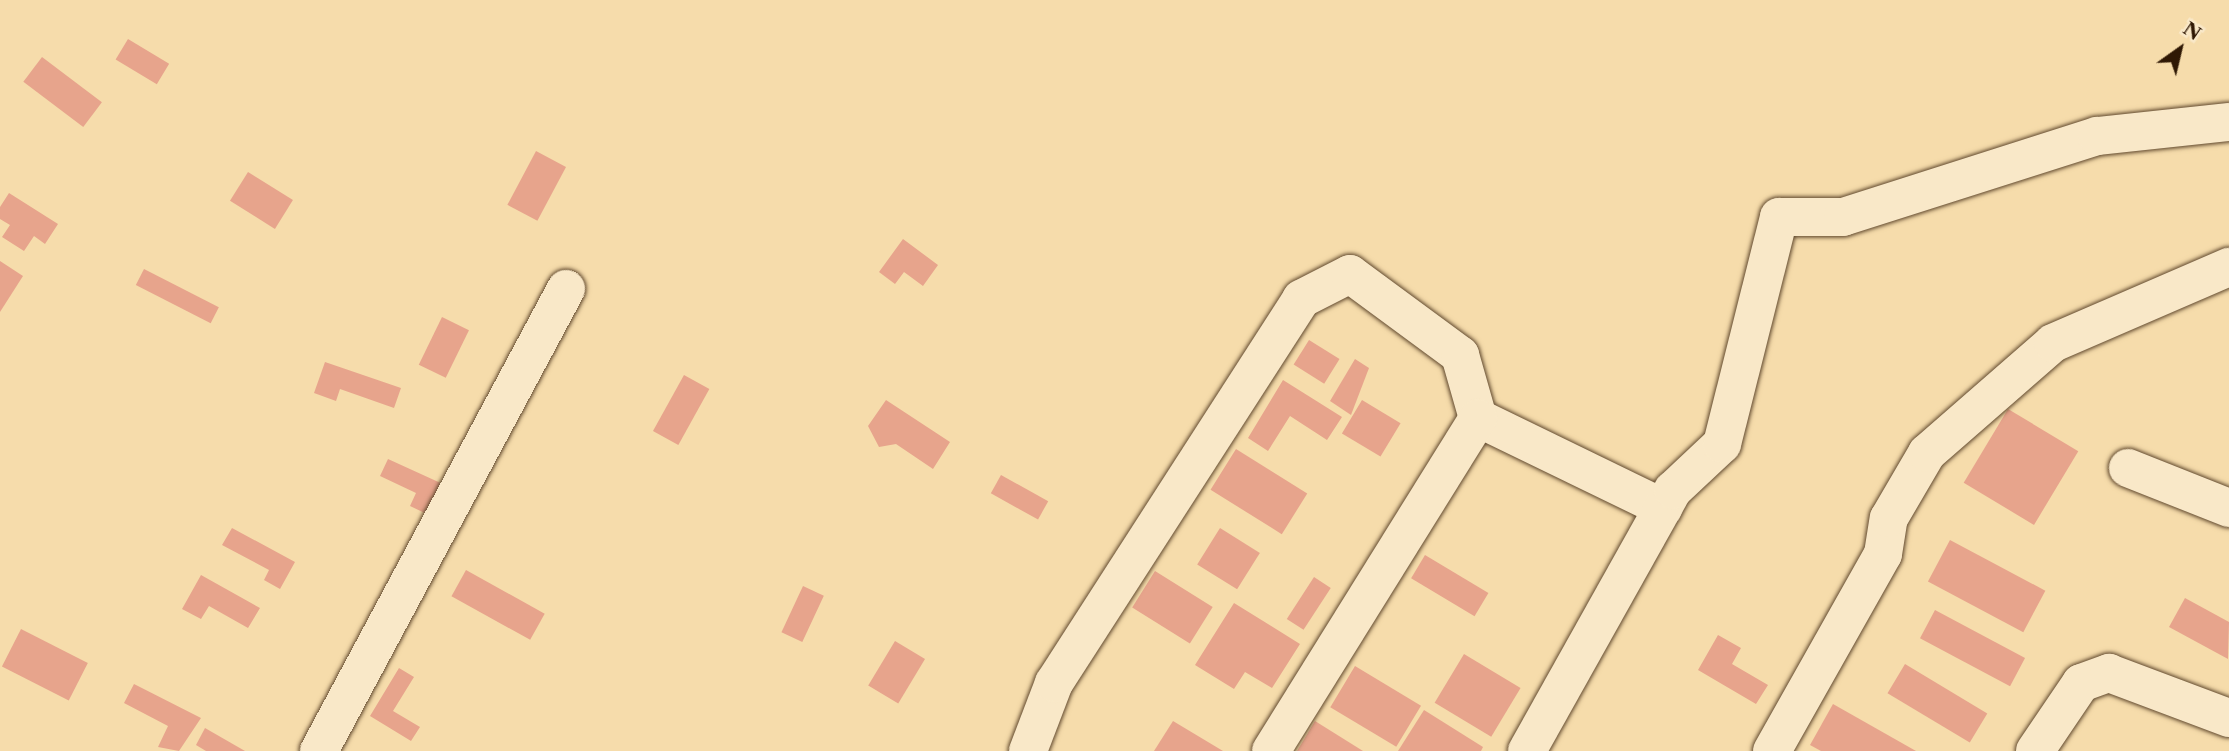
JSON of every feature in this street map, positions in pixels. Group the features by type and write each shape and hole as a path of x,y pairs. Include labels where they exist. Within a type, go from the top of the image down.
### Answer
{"street":[{"path":"1527,751 1672,490 1722,444 1779,216 1843,217 2097,136 2229,122"},
{"path":"1772,751 1883,554 1889,518 1927,453 2053,343 2229,267"},
{"path":"1028,751 1055,683 1301,299 1350,274 1460,355 1478,418 1271,751"},
{"path":"325,749 566,289"},
{"path":"1478,418 1663,508"},
{"path":"2128,468 2229,508"},
{"path":"2035,751 2081,683 2109,673 2229,718"}],"building":[{"path":"128,39 169,64 157,84 116,60"},
{"path":"42,57 102,102 83,127 23,82"},
{"path":"536,151 566,167 537,221 507,205"},
{"path":"248,172 293,200 275,229 230,201"},
{"path":"9,193 58,224 45,244 34,236 24,251 2,237 10,225 0,219 0,207"},
{"path":"903,239 938,265 923,286 904,272 895,284 879,272"},
{"path":"0,261 23,276 0,312"},
{"path":"144,269 219,307 211,323 136,285"},
{"path":"442,317 469,330 446,378 419,365"},
{"path":"1309,340 1340,359 1324,384 1294,365"},
{"path":"1355,359 1369,368 1351,415 1330,401"},
{"path":"325,362 401,388 394,408 340,389 336,401 314,393"},
{"path":"684,375 709,389 678,445 653,431"},
{"path":"1283,380 1342,417 1327,440 1290,416 1268,451 1248,438"},
{"path":"886,400 950,442 933,469 896,444 879,447 868,426"},
{"path":"1362,400 1401,423 1380,457 1342,433"},
{"path":"2008,409 2078,451 2034,525 1964,483"},
{"path":"1236,449 1307,494 1282,534 1211,490"},
{"path":"388,459 445,485 431,516 410,506 416,493 380,476"},
{"path":"1001,475 1048,501 1038,520 991,493"},
{"path":"232,528 295,562 280,589 264,580 269,570 222,545"},
{"path":"1220,528 1260,553 1237,589 1197,564"},
{"path":"1950,540 2045,591 2023,632 1928,581"},
{"path":"1425,555 1488,593 1475,616 1411,578"},
{"path":"466,570 545,614 530,640 451,596"},
{"path":"1155,571 1213,607 1190,644 1132,607"},
{"path":"201,575 260,608 248,628 209,606 201,619 182,609"},
{"path":"1314,577 1331,588 1304,630 1287,619"},
{"path":"803,586 824,596 802,642 781,632"},
{"path":"2185,598 2229,622 2228,659 2169,627"},
{"path":"1234,603 1300,644 1272,688 1245,672 1234,689 1195,665"},
{"path":"1935,610 2025,658 2010,686 1920,638"},
{"path":"21,629 88,663 69,700 2,666"},
{"path":"1718,635 1741,648 1732,664 1768,685 1756,704 1698,670"},
{"path":"895,641 925,659 898,704 868,686"},
{"path":"1464,654 1521,688 1491,737 1435,703"},
{"path":"1905,664 1987,713 1970,743 1887,693"},
{"path":"1355,666 1421,706 1396,747 1330,707"},
{"path":"399,668 414,677 393,711 420,727 411,741 370,716"},
{"path":"134,684 201,718 179,751 158,747 168,726 124,703"},
{"path":"1833,704 1916,751 1821,751 1810,745"},
{"path":"1424,710 1483,747 1481,751 1398,751"},
{"path":"1173,721 1223,751 1154,751"},
{"path":"1315,721 1363,751 1297,751"},
{"path":"205,728 245,751 206,751 196,745"}]}
